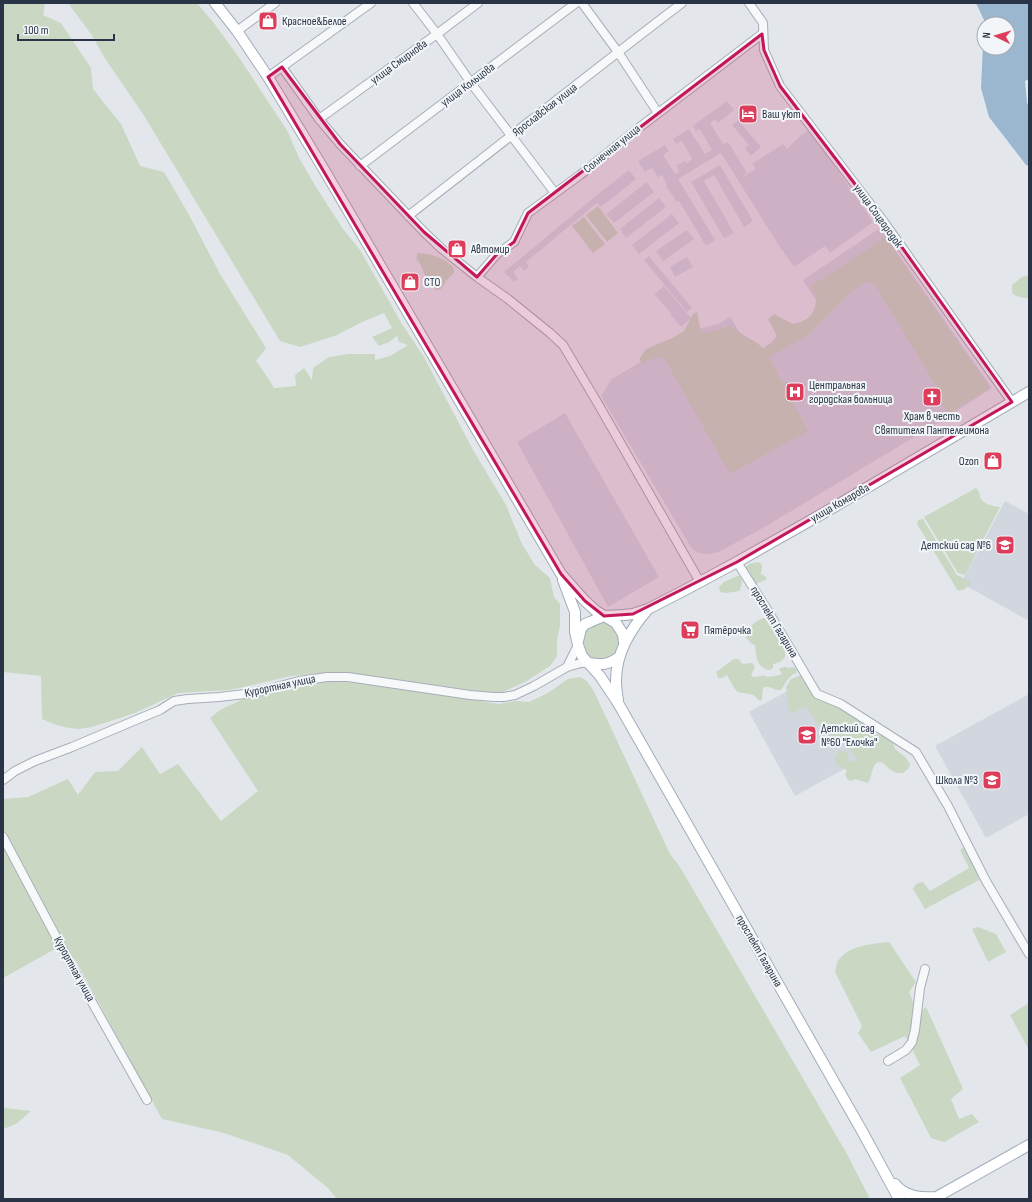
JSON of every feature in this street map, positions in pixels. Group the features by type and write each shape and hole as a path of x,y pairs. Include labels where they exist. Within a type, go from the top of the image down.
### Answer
{"main road":[{"path":"215,3 238,31 268,77 326,173 561,574 596,611 616,623 623,634 624,643"},
{"name":"улица Комарова","path":"648,609 738,562 1012,402 1028,396"},
{"path":"561,574 574,612 575,632 578,645 582,656 588,663 602,665 611,663 619,657 631,630 648,609"},
{"path":"578,645 581,629 585,624 604,616 633,614 648,609"},
{"name":"проспект Гагарина","path":"618,703 616,682 619,657"},
{"name":"проспект Гагарина","path":"588,663 600,676 618,703 886,1173 899,1199"},
{"path":"886,1173 899,1189 908,1195 935,1198 1029,1145"}],"street":[{"path":"238,31 275,3"},
{"path":"268,77 371,3"},
{"path":"413,3 437,34 471,83 555,193"},
{"name":"улица Смирнова","path":"319,119 478,3"},
{"name":"улица Кольцова","path":"360,166 576,3"},
{"path":"582,3 618,52 658,113"},
{"name":"Ярославская улица","path":"408,216 682,3"},
{"name":"улица Соцгородок","path":"749,3 763,23 762,34 764,50 780,86 884,222 1012,402"},
{"name":"Солнечная улица","path":"477,278 497,254 514,242 528,213 580,175 658,113 762,34"},
{"path":"282,67 319,119 360,166 408,216 477,278 508,299 563,345 700,582"},
{"name":"проспект Гагарина","path":"738,562 817,694 841,704 916,752 948,806 986,881 1029,954"},
{"path":"567,667 578,645"},
{"name":"Курортная улица","path":"3,780 14,772 35,761 160,710 174,702 188,699 245,694 298,681 327,677 348,678 470,695 504,697 515,695 567,667 581,663 588,663"},
{"name":"Курортная улица","path":"3,837 70,963 147,1100"},
{"path":"888,1061 906,1050 912,1042 915,1030 920,988 925,969"}],"highlighted area":[{"path":"762,34 764,50 780,86 884,222 1012,402 737,562 633,614 604,616 585,601 561,574 268,77 282,67 340,144 424,232 477,277 497,254 514,242 528,213"}],"shaded area":[{"path":"727,101 734,110 718,123 715,119 710,123 723,144 728,142 747,173 743,177 756,169 752,164 783,144 787,149 800,136 810,129 873,222 830,253 825,246 794,267 721,153 678,179 715,240 706,246 679,201 677,202 666,186 667,185 662,175 658,177 652,168 645,172 638,161 665,145 669,151 663,155 675,174 680,172 676,166 685,161 687,163 692,159 682,141 676,144 673,139 689,129 705,154 712,150 700,129 696,131 693,126"},
{"path":"738,120 761,147 751,156 745,149 749,145 732,125"},
{"path":"720,165 753,221 744,227 714,175 704,181 734,233 724,238 691,182"},
{"path":"629,170 636,179 601,207 597,203 526,262 529,266 524,271 520,266 513,272 518,279 514,282 504,272 593,198"},
{"path":"647,182 654,192 614,223 606,214"},
{"path":"659,198 666,207 626,238 620,229"},
{"path":"672,214 679,223 639,254 632,245"},
{"name":"Центральная городская больница","path":"880,228 992,388 946,418 768,525 719,552 710,554 698,553 692,549 601,396 612,379 694,330 718,324 730,317 754,354 823,311 803,280"},
{"path":"687,230 694,239 663,261 656,251"},
{"path":"649,256 692,308 687,312 644,260"},
{"path":"687,257 693,267 675,277 670,267"},
{"path":"664,286 691,318 681,327 654,294"},
{"path":"565,413 659,577 608,607 517,442"},
{"name":"Детский сад №6","path":"1005,501 1029,514 1029,621 961,583"},
{"name":"Детский сад №60 \"Елочка\"","path":"802,683 866,757 795,796 749,712"},
{"name":"Школа №3","path":"1029,694 1029,814 986,838 935,746"}],"green space":[{"path":"3,3 45,3 43,15 61,23 91,68 93,89 121,124 140,166 164,172 188,213 220,274 266,348 256,361 274,388 296,386 295,375 304,368 312,380 313,368 329,357 348,354 375,354 375,360 390,356 408,345 399,342 397,336 389,342 379,346 372,337 392,328 384,313 337,335 300,347 280,341 143,114 106,60 91,34 68,3 197,3 213,22 238,56 288,132 299,158 316,187 343,229 360,250 402,324 424,357 473,450 506,505 522,544 535,565 550,578 554,597 560,604 560,626 557,640 557,656 550,666 525,682 503,692 484,692 335,672 291,676 228,690 178,693 135,713 92,727 79,729 56,725 42,719 41,676 3,672"},
{"path":"598,206 618,233 607,242 586,215"},
{"path":"584,217 605,244 593,253 572,226"},
{"path":"885,237 990,388 948,414 941,403 942,395 938,387 934,383 875,285 866,282 850,293 808,335 769,357 808,431 730,474 664,358 658,357 641,363 640,358 646,349 684,331 693,314 697,312 701,331 705,333 730,326 763,348 770,344 777,336 768,319 774,314 793,324 808,318 815,308 817,297 811,288 812,285"},
{"path":"418,253 438,257 446,261 454,268 454,273 441,289 437,290 427,279 416,258"},
{"path":"1029,275 1029,299 1016,296 1012,293 1012,285 1022,277"},
{"path":"976,488 980,498 984,502 989,505 1000,507 965,575 958,573 924,517"},
{"path":"923,519 957,575 970,581 970,585 963,590 958,591 917,524 918,520"},
{"path":"757,562 761,563 761,574 766,577 766,580 755,584 745,572 745,568 749,564"},
{"path":"740,576 742,582 739,591 726,593 720,592 719,587 724,582"},
{"path":"763,618 769,620 773,625 785,650 785,657 783,660 773,664 773,668 770,670 765,669 759,664 756,657 755,645 746,638 748,631 752,626"},
{"path":"601,622 612,626 622,641 613,658 594,660 587,654 583,645 583,640 589,627"},
{"path":"734,659 738,659 743,664 752,663 755,667 751,675 753,677 780,675 782,674 779,669 783,667 794,667 797,670 796,673 789,678 781,690 768,687 763,688 761,701 754,695 738,692 727,675 722,678 718,678 716,672"},
{"path":"804,674 817,695 840,704 874,727 872,733 888,737 892,740 895,749 905,757 910,764 909,768 903,773 897,773 885,764 877,762 868,783 855,779 851,781 848,780 845,775 847,770 836,764 835,757 840,750 847,752 849,761 854,762 857,759 844,742 838,742 832,737 825,725 820,727 807,707 803,707 794,713 789,711 786,687 791,679"},
{"path":"580,677 588,683 594,692 670,854 680,867 847,1154 870,1199 337,1199 328,1188 288,1155 224,1133 162,1119 75,959 72,961 64,944 3,978 3,799 28,797 68,779 78,795 95,772 118,771 142,747 160,774 178,764 221,821 258,791 210,718 220,710 241,700 302,684 324,681 360,683 499,704 515,701 529,702 548,693 568,679"},
{"path":"966,847 976,867 979,880 925,909 913,889 914,887 923,882 930,891 969,868 960,850"},
{"path":"978,927 996,934 1006,952 988,962 972,929"},
{"path":"889,942 916,982 909,992 918,1014 926,1007 963,1089 951,1099 959,1119 972,1114 979,1122 944,1142 931,1138 900,1078 920,1065 905,1036 871,1052 858,1033 862,1026 835,972 837,963 847,952 860,946"},
{"path":"1029,1003 1029,1050 1010,1015"},
{"path":"3,1108 31,1111 16,1124 3,1129"}],"water":[{"path":"976,3 1029,3 1029,79 1025,81 1027,103 1029,105 1029,166 1026,165 989,117 981,88 982,56 1016,56 1016,16 982,16"}],"place":[{"name":"Красное&Белое","path":"268,21"},
{"name":"Ваш уют","path":"748,114"},
{"name":"Автомир","path":"457,249"},
{"name":"СТО","path":"410,282"},
{"name":"Центральная городская больница","path":"795,392"},
{"name":"Храм в честь Святителя Пантелеимона","path":"932,397"},
{"name":"Ozon","path":"993,461"},
{"name":"Детский сад №6","path":"1005,545"},
{"name":"Пятёрочка","path":"690,630"},
{"name":"Детский сад №60 \"Елочка\"","path":"807,735"},
{"name":"Школа №3","path":"992,780"}]}
